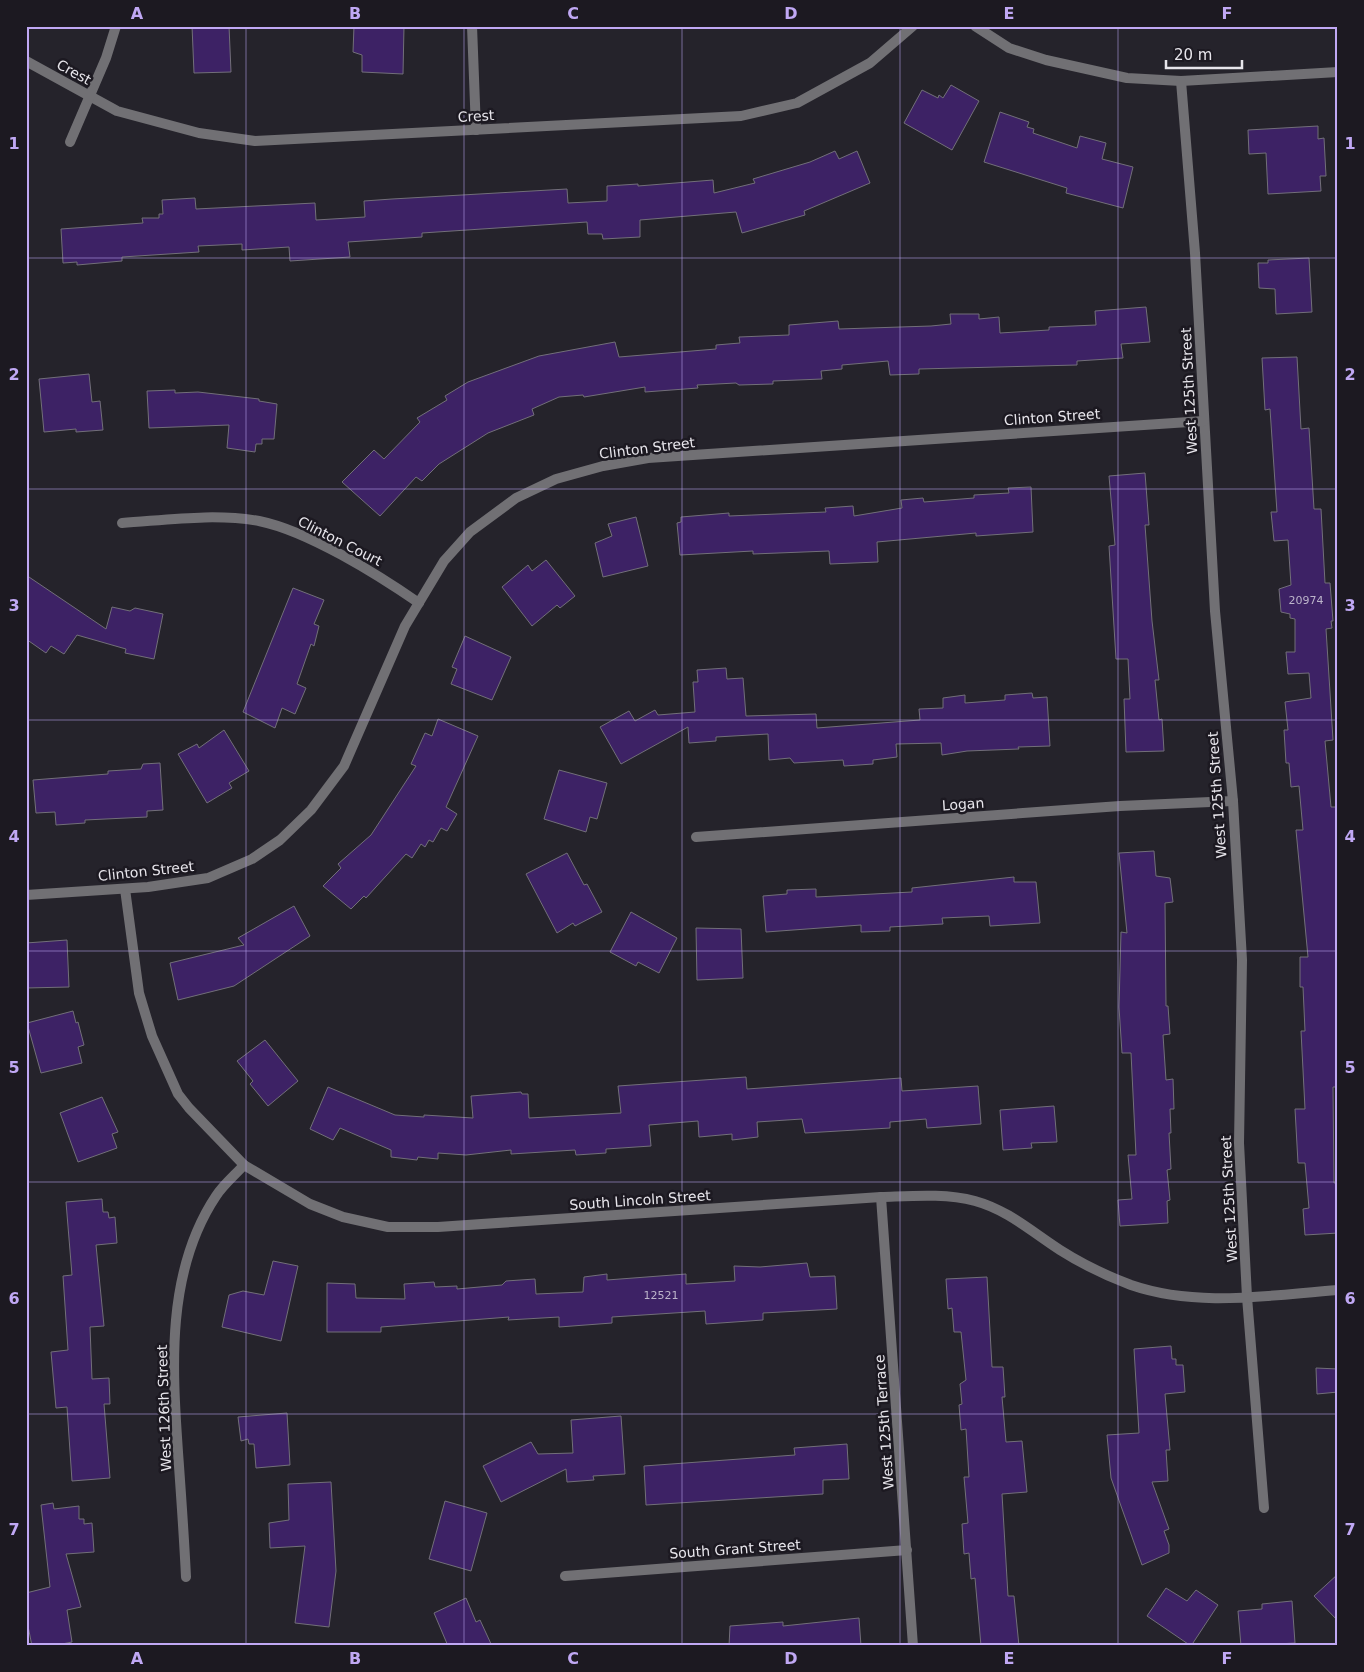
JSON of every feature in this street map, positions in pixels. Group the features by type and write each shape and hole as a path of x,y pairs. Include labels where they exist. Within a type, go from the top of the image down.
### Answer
{"street":[{"path":"70,142 88,96 106,58 116,26"},
{"path":"472,26 476,130"},
{"name":"Crest","path":"28,63 117,111 198,133 255,141 741,116 797,103 870,63 913,26"},
{"path":"975,26 1009,48 1046,60 1127,78 1181,82 1338,72"},
{"name":"West 125th Street","path":"1181,82 1196,253 1215,611 1233,801 1242,960 1239,1143 1247,1297 1264,1508"},
{"name":"Clinton Street","path":"26,895 125,888 208,878 252,859 280,840 311,810 344,766 404,626 444,561 470,532 516,498 556,479 603,466 648,458 1204,420"},
{"name":"Clinton Court","path":"122,523 205,517 259,521 297,532 391,583 419,602"},
{"name":"Logan","path":"696,837 1120,806 1233,801"},
{"name":"South Lincoln Street","path":"125,888 139,992 152,1036 178,1094 188,1108 244,1165 323,1210 388,1227 438,1227 881,1197 941,1196 976,1201 1008,1214 1031,1228 1060,1250 1094,1269 1132,1285 1177,1296 1210,1300 1338,1290"},
{"name":"West 126th Street","path":"186,1577 174,1384 175,1314 187,1263 201,1224 216,1196 244,1165"},
{"name":"West 125th Terrace","path":"881,1197 907,1550 912,1646"},
{"name":"South Grant Street","path":"565,1576 907,1550"}],"building":[{"path":"192,26 229,26 231,72 194,73"},
{"path":"354,26 404,26 403,74 362,72 362,55 353,52"},
{"path":"951,85 979,101 952,150 904,123 922,90 938,98 939,95 943,98"},
{"path":"1000,112 1029,122 1027,127 1034,129 1033,133 1077,148 1080,136 1106,143 1102,159 1133,167 1123,208 1066,193 1067,188 984,162"},
{"path":"1318,126 1318,139 1324,138 1326,176 1320,176 1321,191 1268,194 1266,153 1249,154 1248,130"},
{"path":"835,151 839,159 857,151 870,183 804,211 805,215 742,233 736,212 640,220 640,237 603,239 602,234 588,234 587,222 422,233 422,237 348,242 350,257 290,261 289,247 242,250 242,244 198,246 199,252 122,257 122,261 77,265 77,262 63,263 61,229 143,223 142,218 159,218 159,214 163,214 162,200 195,198 196,209 315,203 316,220 365,217 364,201 392,199 567,189 568,203 607,201 607,186 638,184 638,186 713,180 714,193 755,183 753,179 810,162"},
{"path":"1309,258 1312,312 1276,314 1275,289 1259,288 1258,263 1268,263 1268,260"},
{"path":"1146,307 1150,342 1121,344 1123,358 1077,361 1077,365 919,369 919,374 890,375 888,361 842,365 842,369 821,371 822,379 773,381 773,384 697,385 698,388 645,392 645,387 584,397 583,395 559,397 532,409 534,415 488,433 439,464 422,481 416,477 380,516 342,482 374,450 384,459 420,422 417,418 447,400 445,396 468,382 539,356 615,342 619,357 716,349 716,345 740,343 739,337 789,335 789,325 838,321 839,329 931,326 951,324 950,314 979,314 979,319 999,317 1000,333 1049,330 1049,327 1096,325 1095,311"},
{"path":"1297,357 1301,429 1309,428 1314,509 1321,509 1325,583 1330,583 1333,621 1331,621 1332,628 1326,629 1333,740 1325,741 1331,807 1338,807 1338,1087 1333,1087 1334,1183 1338,1183 1338,1233 1305,1235 1303,1209 1309,1208 1305,1163 1298,1163 1295,1109 1305,1109 1301,1031 1305,1031 1303,987 1300,987 1300,957 1308,957 1296,830 1303,830 1299,786 1291,787 1289,763 1286,763 1284,730 1288,730 1285,702 1311,698 1309,673 1288,674 1286,652 1295,652 1295,619 1290,618 1290,614 1281,612 1279,589 1291,585 1288,540 1274,541 1271,512 1277,512 1270,409 1265,410 1262,358"},
{"path":"89,374 92,402 100,401 103,430 76,432 76,429 44,432 39,379"},
{"path":"175,390 175,393 198,392 259,399 259,401 277,404 274,439 262,439 262,444 256,444 255,452 227,448 229,425 149,428 147,391"},
{"path":"1145,473 1149,525 1145,525 1152,621 1159,680 1155,680 1159,720 1162,719 1164,751 1126,752 1124,699 1130,699 1128,659 1116,659 1109,546 1115,545 1109,476"},
{"path":"1031,487 1033,532 976,536 976,533 877,542 878,562 830,564 829,551 753,554 753,551 680,555 677,523 681,522 681,517 729,513 729,516 826,512 825,508 853,506 854,516 902,508 901,500 923,498 924,502 974,498 974,495 1009,493 1008,488"},
{"path":"636,517 648,566 603,577 595,543 612,536 608,524"},
{"path":"546,560 575,596 560,608 557,605 532,626 502,587 528,565 532,571"},
{"path":"26,575 106,629 112,607 130,611 135,608 163,614 154,659 125,653 126,649 77,635 64,654 51,646 46,653 26,639"},
{"path":"293,588 324,600 314,624 319,626 314,646 311,644 297,684 306,688 295,714 282,708 275,728 243,712"},
{"path":"465,636 511,657 492,700 451,684 457,669 452,667"},
{"path":"726,668 727,679 743,678 746,716 816,714 817,728 920,720 919,709 943,708 943,698 965,695 965,703 1005,700 1005,695 1032,693 1033,698 1047,697 1050,746 967,751 942,755 941,743 896,744 897,757 873,760 873,764 844,766 843,760 794,763 790,758 769,760 768,734 716,737 716,741 689,743 688,727 621,764 600,727 629,711 635,721 655,710 658,715 695,712 693,682 698,682 697,670"},
{"path":"438,719 478,736 446,807 457,814 447,831 441,828 433,842 429,840 425,847 421,844 412,858 406,854 366,898 364,896 351,909 323,886 341,868 338,864 371,835 416,766 411,764 425,733 432,736"},
{"path":"224,730 249,771 229,783 232,788 207,803 178,754 197,744 199,748"},
{"path":"160,763 163,810 147,811 147,817 85,820 85,823 56,825 55,812 36,813 33,780 108,774 108,771 141,769 143,764"},
{"path":"559,770 607,783 597,819 590,817 586,832 544,819"},
{"path":"1154,851 1156,876 1170,878 1173,902 1165,903 1166,1006 1168,1006 1170,1034 1163,1035 1166,1080 1173,1079 1174,1109 1170,1109 1171,1169 1167,1170 1170,1200 1167,1201 1168,1223 1120,1226 1118,1200 1132,1199 1128,1155 1136,1155 1131,1053 1122,1053 1119,1007 1121,932 1127,933 1119,853"},
{"path":"567,853 584,885 587,884 602,912 575,926 573,923 557,933 526,874"},
{"path":"1014,877 1014,882 1036,882 1040,923 990,926 989,916 942,918 943,924 890,927 890,931 861,932 861,925 766,932 763,896 787,894 787,890 816,889 816,897 912,892 912,888"},
{"path":"294,906 310,936 234,986 178,1000 170,963 244,945 238,938"},
{"path":"631,912 677,938 659,973 638,962 636,966 610,952"},
{"path":"696,928 741,929 743,978 697,980"},
{"path":"67,940 69,987 26,988 26,943"},
{"path":"73,1011 84,1045 78,1047 82,1063 41,1073 27,1023"},
{"path":"265,1040 298,1081 268,1106 250,1084 253,1081 237,1061"},
{"path":"746,1077 747,1089 901,1078 902,1091 978,1086 981,1124 927,1128 926,1119 890,1122 890,1128 805,1133 802,1119 757,1122 758,1137 732,1140 732,1134 699,1137 698,1121 649,1125 651,1146 606,1149 606,1153 576,1155 575,1150 511,1154 511,1150 466,1155 438,1153 438,1159 418,1157 417,1160 391,1157 391,1150 340,1128 333,1140 310,1129 328,1087 395,1115 424,1117 424,1115 473,1118 471,1096 521,1092 522,1094 528,1094 529,1118 621,1113 618,1086"},
{"path":"102,1097 118,1132 112,1134 117,1148 78,1162 60,1113"},
{"path":"1054,1106 1057,1142 1031,1143 1032,1148 1003,1150 1000,1110"},
{"path":"102,1199 103,1212 108,1212 109,1218 115,1217 117,1243 96,1245 104,1326 90,1327 92,1379 109,1378 110,1404 104,1404 110,1478 72,1481 67,1407 56,1408 51,1352 68,1350 63,1276 72,1275 66,1202"},
{"path":"273,1261 298,1266 281,1341 222,1327 229,1295 243,1291 264,1295"},
{"path":"807,1263 810,1277 835,1276 837,1309 763,1313 763,1320 706,1324 705,1311 612,1317 612,1323 559,1327 559,1317 508,1320 509,1317 381,1327 381,1332 327,1332 327,1283 355,1284 356,1298 405,1299 404,1284 434,1282 435,1287 457,1286 457,1289 502,1285 506,1281 535,1279 536,1294 583,1292 584,1277 607,1274 607,1280 686,1274 686,1284 735,1281 734,1266 760,1267"},
{"path":"987,1277 992,1367 1003,1367 1005,1397 1002,1397 1006,1442 1022,1441 1027,1492 1002,1494 1008,1596 1014,1596 1019,1646 981,1646 975,1578 971,1579 969,1553 964,1554 962,1524 968,1523 964,1477 969,1477 966,1429 961,1430 959,1405 962,1404 960,1384 966,1380 961,1332 954,1332 952,1308 948,1309 946,1279"},
{"path":"1171,1346 1172,1359 1176,1359 1176,1365 1183,1365 1185,1392 1165,1394 1170,1450 1166,1450 1168,1481 1152,1482 1169,1529 1164,1531 1169,1545 1169,1553 1142,1565 1111,1478 1107,1435 1139,1433 1134,1349"},
{"path":"1316,1368 1338,1369 1338,1392 1317,1394"},
{"path":"287,1413 290,1465 256,1468 254,1444 249,1444 248,1439 241,1441 238,1417"},
{"path":"621,1416 625,1474 593,1476 594,1480 567,1482 566,1469 501,1502 483,1466 531,1442 538,1454 573,1453 571,1420"},
{"path":"847,1444 849,1479 823,1480 823,1494 646,1505 644,1466 795,1455 794,1448"},
{"path":"331,1482 336,1571 329,1627 295,1623 305,1546 270,1548 269,1523 289,1520 288,1484"},
{"path":"445,1501 487,1513 471,1571 429,1559"},
{"path":"53,1503 54,1509 79,1506 79,1519 84,1519 84,1524 92,1523 94,1552 66,1554 81,1607 67,1610 72,1642 52,1646 32,1646 26,1616 26,1593 50,1587 41,1505"},
{"path":"1338,1574 1338,1621 1314,1596"},
{"path":"1166,1588 1187,1601 1196,1590 1218,1605 1191,1646 1147,1616"},
{"path":"466,1598 476,1622 480,1620 492,1646 448,1646 434,1613"},
{"path":"1292,1601 1295,1643 1241,1646 1238,1611 1262,1609 1262,1604"},
{"path":"859,1618 861,1646 729,1646 730,1626 783,1622 783,1626"}]}
